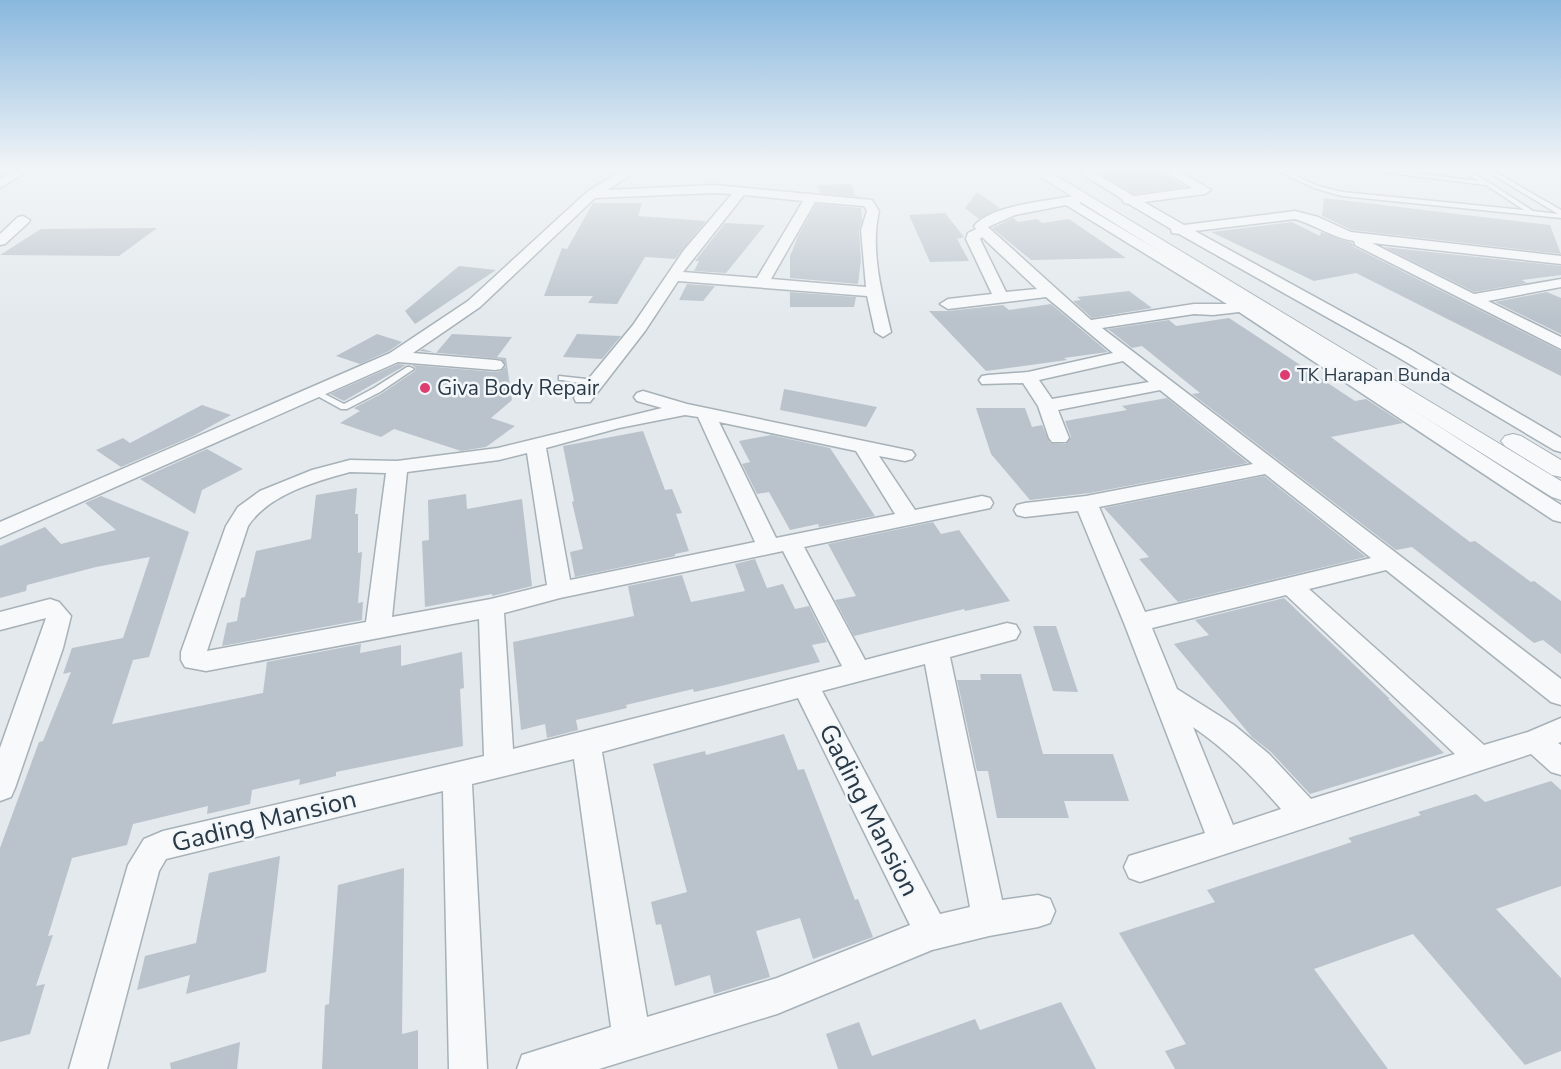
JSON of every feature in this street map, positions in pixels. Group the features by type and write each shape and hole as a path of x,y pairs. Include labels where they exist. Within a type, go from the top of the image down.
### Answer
{"street":[{"path":"403,363 474,304 565,219"},
{"path":"583,398 639,328 689,253 718,219"},
{"path":"762,282 799,219"},
{"path":"871,219 868,230 874,292 883,332"},
{"path":"992,219 983,223 983,231 1088,325 1561,694"},
{"path":"1118,219 1253,300 1561,492"},
{"path":"1128,219 1161,234 1253,300 1386,403 1561,515"},
{"path":"1165,219 1402,352 1561,446"},
{"path":"1161,234 1251,219"},
{"path":"1309,219 1320,222 1561,344"},
{"path":"0,241 23,220"},
{"path":"983,231 973,236 1001,297"},
{"path":"1348,236 1560,260"},
{"path":"1374,249 1414,243"},
{"path":"675,276 874,292"},
{"path":"1472,299 1561,283"},
{"path":"948,304 1049,292"},
{"path":"1088,325 1194,309 1213,310 1253,300 1561,470"},
{"path":"988,380 1028,377 1127,355"},
{"path":"0,531 316,393 403,363 495,365"},
{"path":"1028,377 1047,406 1059,438"},
{"path":"1047,406 1166,384"},
{"path":"643,397 695,412 905,455"},
{"path":"695,412 617,423 536,445 460,461 397,467 350,466 320,474 268,496 246,512 237,526 194,652 194,660 206,661 491,608 560,590 982,503"},
{"path":"695,412 858,672"},
{"path":"536,445 560,590"},
{"path":"864,447 909,518"},
{"path":"378,630 397,467"},
{"path":"1025,510 1086,503 1270,467"},
{"path":"1086,503 1137,623 1224,842"},
{"path":"1137,623 1391,561"},
{"path":"1290,585 1480,760"},
{"path":"0,621 50,608 59,616 50,648 1,782"},
{"path":"491,608 499,763"},
{"name":"Gading Mansion","path":"88,1069 144,865 155,849 163,845 586,744 1008,632"},
{"path":"936,652 989,919"},
{"name":"Gading Mansion","path":"806,686 932,933"},
{"path":"1166,696 1201,717 1251,756 1305,814"},
{"path":"1140,867 1480,760 1549,735 1561,763"},
{"path":"586,744 632,1040"},
{"path":"457,773 468,1069"},
{"path":"544,1068 777,996 932,933 989,919 1038,911"}],"lane":[{"path":"562,378 595,383"}],"building":[{"path":"584,219 706,221 675,259 645,257 617,304 588,303 593,296 544,296 562,248 567,249"},
{"path":"808,219 862,219 859,230 861,260 858,284 790,278 790,256"},
{"path":"911,219 950,219 964,237 957,239 969,261 930,262"},
{"path":"1011,219 1018,222 1037,219 1042,223 1069,219 1126,258 1031,260 992,228"},
{"path":"1328,219 1499,219 1550,225 1561,254 1352,230"},
{"path":"1292,222 1320,236 1321,232 1352,243 1354,247 1561,351 1561,376 1356,273 1314,281 1211,232"},
{"path":"725,223 765,225 726,273 694,271 699,261 695,261"},
{"path":"157,228 119,256 0,255 41,229"},
{"path":"1384,247 1561,266 1561,275 1522,280 1527,283 1474,292"},
{"path":"459,266 496,270 415,324 405,311"},
{"path":"687,284 715,286 703,301 679,300"},
{"path":"1129,291 1152,308 1092,318 1073,301 1081,300 1077,297"},
{"path":"790,292 856,297 854,307 790,307"},
{"path":"1547,292 1561,298 1561,334 1495,302"},
{"path":"1051,304 1108,352 986,371 929,311 1003,305 1009,310"},
{"path":"1229,318 1355,401 1366,399 1403,423 1331,437 1470,542 1475,541 1561,601 1561,654 1543,640 1534,643 1412,547 1396,550 1192,394 1200,393 1142,346 1132,348 1108,329 1169,320 1176,326"},
{"path":"377,334 402,342 389,351 360,364 336,356"},
{"path":"452,334 512,337 497,357 506,358 512,400 491,418 515,426 486,447 461,451 394,429 381,437 340,423 360,411 354,408 381,394 415,371 416,368 412,365 495,372 501,371 506,366 501,359 436,353"},
{"path":"577,334 621,336 602,359 563,357"},
{"path":"398,364 406,365 344,401 330,394"},
{"path":"784,389 877,407 866,427 780,410"},
{"path":"1167,398 1248,463 1090,493 1030,500 991,454 976,408 1025,408 1032,427 1042,425 1050,443 1066,444 1071,437 1065,421 1127,410 1122,406"},
{"path":"202,405 231,415 193,436 121,467 96,450 123,438 130,443"},
{"path":"643,431 665,490 672,489 682,513 676,514 689,551 575,577 570,552 583,549 572,502 574,501 563,446"},
{"path":"771,435 830,448 875,516 790,530 769,492 757,494 742,464 750,462 739,441"},
{"path":"207,449 243,469 202,490 195,514 140,479"},
{"path":"1264,476 1366,557 1178,602 1139,559 1149,557 1104,508"},
{"path":"357,488 355,514 358,514 358,553 362,552 358,603 363,602 362,620 222,646 227,623 237,621 241,598 245,597 256,551 311,539 316,495"},
{"path":"466,494 467,509 522,499 532,586 492,596 492,594 425,607 422,541 429,540 428,500"},
{"path":"101,496 189,532 149,657 133,660 112,724 263,693 267,662 361,644 360,653 401,645 401,666 462,652 464,688 460,689 463,746 336,772 336,776 299,785 300,779 252,790 250,804 207,814 208,806 133,824 127,845 72,858 48,936 53,935 36,986 45,984 30,1034 0,1042 0,848 39,742 43,741 71,672 63,674 72,648 123,638 150,557 96,567 27,585 26,591 0,598 0,546 45,527 61,544 116,530 85,503"},
{"path":"933,522 941,534 959,530 1010,601 965,611 964,609 854,636 835,600 856,596 828,544"},
{"path":"755,559 767,588 783,584 795,609 809,606 827,642 812,645 820,662 694,692 693,689 626,705 627,708 576,720 578,730 547,738 545,724 521,730 513,642 634,616 628,586 682,575 691,602 745,591 735,564"},
{"path":"1284,598 1444,753 1310,794 1271,752 1252,737 1174,644 1209,635 1195,620"},
{"path":"1033,626 1056,626 1078,692 1053,691"},
{"path":"980,674 1021,674 1043,754 1113,754 1129,801 1064,801 1069,818 997,818 988,771 977,771 957,680 981,680"},
{"path":"784,734 798,770 804,769 855,900 858,899 873,937 813,959 800,918 756,931 770,977 714,994 710,975 675,986 661,924 656,925 651,902 687,892 653,764 705,751 706,755"},
{"path":"1551,781 1561,790 1561,886 1496,909 1561,978 1561,1051 1525,1065 1413,934 1314,969 1388,1069 1175,1069 1165,1051 1186,1044 1119,933 1215,902 1207,890 1352,842 1348,838 1421,815 1418,812 1476,794 1485,802"},
{"path":"280,856 266,972 186,994 190,975 137,990 145,956 196,943 209,873"},
{"path":"404,868 402,1034 418,1030 418,1069 322,1069 325,1005 329,1004 338,885"},
{"path":"1061,1002 1096,1069 838,1069 826,1034 859,1022 872,1056 975,1019 980,1030"},
{"path":"240,1042 237,1069 171,1069 170,1063"}],"place":[{"name":"TK Harapan Bunda","path":"1285,375"},
{"name":"Giva Body Repair","path":"425,388"}]}
